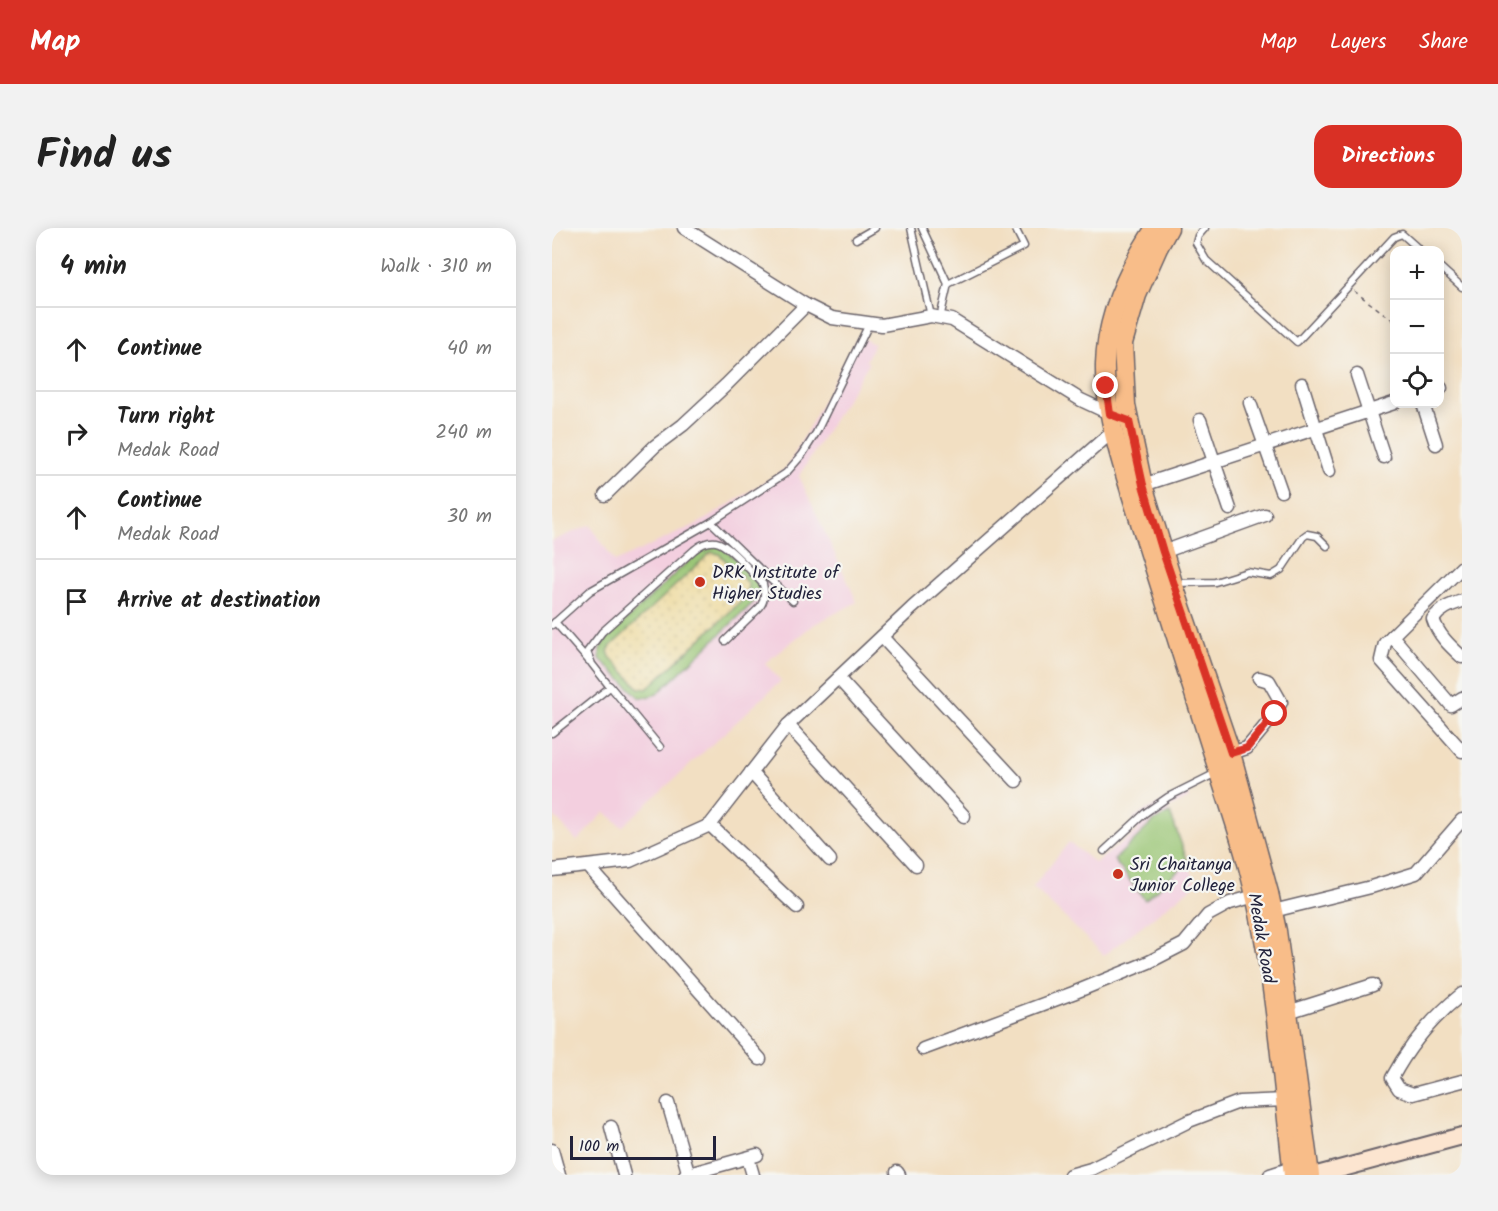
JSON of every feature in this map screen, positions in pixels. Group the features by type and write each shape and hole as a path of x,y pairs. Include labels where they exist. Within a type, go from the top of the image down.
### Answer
{"main road":[{"name":"Medak Road","path":"1155,228 1122,286 1115,306 1105,363 1106,386 1143,485 1173,583 1231,753 1273,911 1310,1175"},
{"name":"Medak Road","path":"1169,228 1137,295 1123,343 1126,405 1118,422 1130,489 1219,772 1255,896 1266,947 1292,1172"},
{"path":"1317,1175 1462,1136"}],"street":[{"path":"552,870 630,861 710,825 788,725 1118,422 952,321 935,317 882,326 832,318 806,305 684,228"},
{"path":"605,495 656,446 683,425 726,385 806,305"},
{"path":"1358,375 1384,457"},
{"path":"1302,384 1329,471"},
{"path":"1250,403 1281,491"},
{"path":"1143,485 1390,406"},
{"path":"1424,408 1436,444"},
{"path":"1200,420 1230,509"},
{"path":"1163,552 1265,514"},
{"path":"1462,567 1385,643 1381,660 1462,751"},
{"path":"1462,601 1447,606 1433,619 1436,628 1462,657"},
{"path":"1392,636 1451,705 1462,698"},
{"path":"882,637 1016,781"},
{"path":"838,678 964,816"},
{"path":"1231,753 1247,748 1275,714 1281,702 1269,681 1259,678"},
{"path":"788,725 916,865"},
{"path":"751,772 830,860"},
{"path":"1273,911 1371,887 1416,873 1462,820"},
{"path":"710,825 797,907"},
{"path":"588,866 760,1059"},
{"path":"923,1049 1149,962 1182,945 1208,915 1230,903 1255,896"},
{"path":"1288,1012 1372,985"},
{"path":"1462,994 1440,1012 1406,1052 1392,1078 1399,1089 1413,1094 1462,1081"},
{"path":"1070,1175 1091,1169 1189,1121 1239,1102 1285,1100"},
{"path":"668,1103 688,1175 753,1156 753,1175"},
{"path":"611,1126 624,1175"},
{"path":"552,1150 559,1175"},
{"path":"1270,1175 1292,1172"}],"lane":[{"path":"856,239 875,228"},
{"path":"911,228 935,317"},
{"path":"922,228 948,284"},
{"path":"935,317 948,284 1024,246 1015,228"},
{"path":"1205,228 1198,236 1196,243 1206,260 1297,342 1394,237 1402,234 1416,246"},
{"path":"1444,271 1462,287"},
{"path":"660,747 592,664 554,624 590,591 711,522 786,473 802,455 816,433 869,324"},
{"path":"711,522 793,601"},
{"path":"1173,583 1215,582 1247,572 1271,576 1281,570 1307,534 1317,536 1327,546"},
{"path":"592,664 587,652 602,632 694,550 702,544 714,542 726,548 763,584 764,591 760,607 725,641"},
{"path":"552,733 610,687 609,685"},
{"path":"1104,852 1152,808 1168,797 1219,772"}],"path":[{"path":"1348,286 1390,317"}],"shaded area":[{"name":"DRK Institute of Higher Studies","path":"858,336 874,344 866,361 869,363 799,476 857,602 813,625 765,663 781,681 622,827 605,812 577,841 552,814 552,541 590,525 615,562 701,522 787,468"},
{"name":"Sri Chaitanya Junior College","path":"1186,790 1189,798 1167,809 1196,884 1104,955 1033,887 1069,842 1095,863 1138,831 1133,817"}],"sand":[{"path":"711,552 719,554 748,583 747,596 647,689 639,688 609,657 608,651 611,645"}],"green space":[{"path":"716,545 723,548 756,580 758,592 753,603 657,694 639,697 600,659 600,648 606,639 702,548","holes":["711,552 719,554 748,583 747,596 647,689 639,688 610,657 608,651"]},
{"path":"1170,813 1188,862 1145,900 1114,860 1154,821"}],"place":[{"name":"DRK Institute of Higher Studies","path":"700,582"},
{"name":"Sri Chaitanya Junior College","path":"1118,874"}],"route":[{"path":"1106,386 1110,414 1129,421 1143,485 1163,552 1231,753 1247,748 1275,714"}]}
